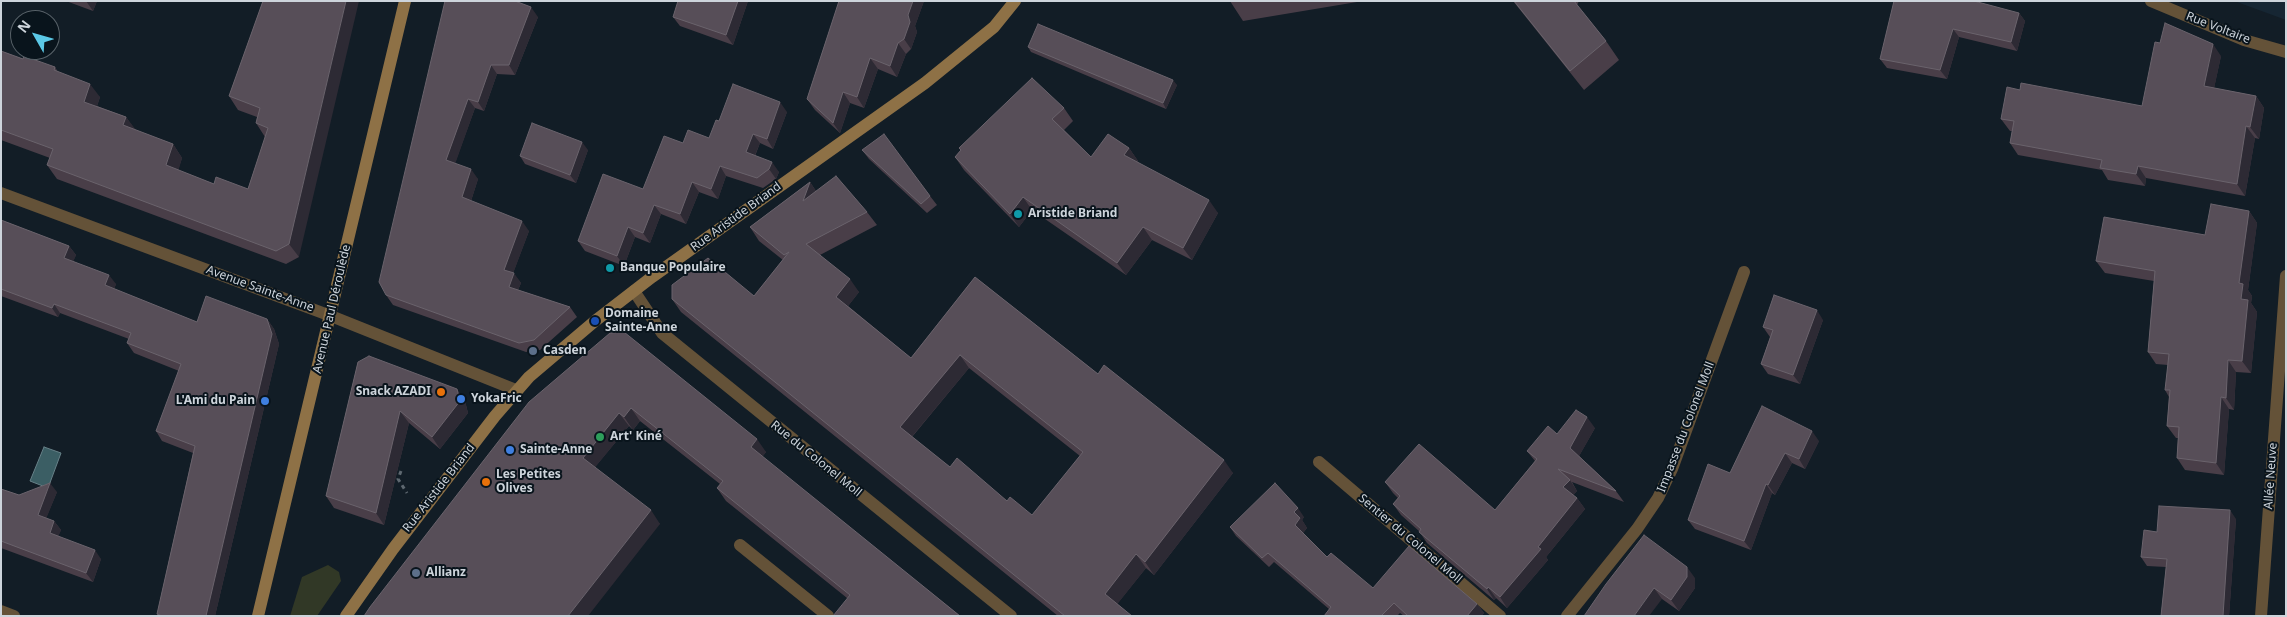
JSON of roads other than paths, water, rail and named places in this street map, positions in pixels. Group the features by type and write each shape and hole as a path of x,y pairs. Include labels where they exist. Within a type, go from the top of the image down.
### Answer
{"main road":[{"name":"Avenue Paul Déroulède","path":"258,616 405,1"},
{"name":"Rue Aristide Briand","path":"346,616 392,549 516,390 595,321 634,291 925,83 994,27 1015,1"}],"street":[{"name":"Rue Voltaire","path":"2151,1 2244,40 2286,52"},
{"name":"Avenue Sainte-Anne","path":"1,193 331,316 516,390"},
{"name":"Impasse du Colonel Moll","path":"1567,616 1637,529 1658,498 1672,469 1744,272"},
{"name":"Allée Neuve","path":"2261,616 2286,276"},
{"name":"Rue du Colonel Moll","path":"634,291 662,333 1011,616"},
{"name":"Sentier du Colonel Moll","path":"1319,462 1500,616"},
{"path":"740,545 828,616"},
{"path":"1,611 14,616"}],"place":[{"name":"Aristide Briand","path":"1018,214"},
{"name":"Banque Populaire","path":"610,268"},
{"name":"Domaine Sainte-Anne","path":"595,321"},
{"name":"Casden","path":"533,351"},
{"name":"Snack AZADI","path":"441,392"},
{"name":"YokaFric","path":"461,399"},
{"name":"L'Ami du Pain","path":"265,401"},
{"name":"Art' Kiné","path":"600,437"},
{"name":"Sainte-Anne","path":"510,450"},
{"name":"Les Petites Olives","path":"486,482"},
{"name":"Allianz","path":"416,573"}]}
